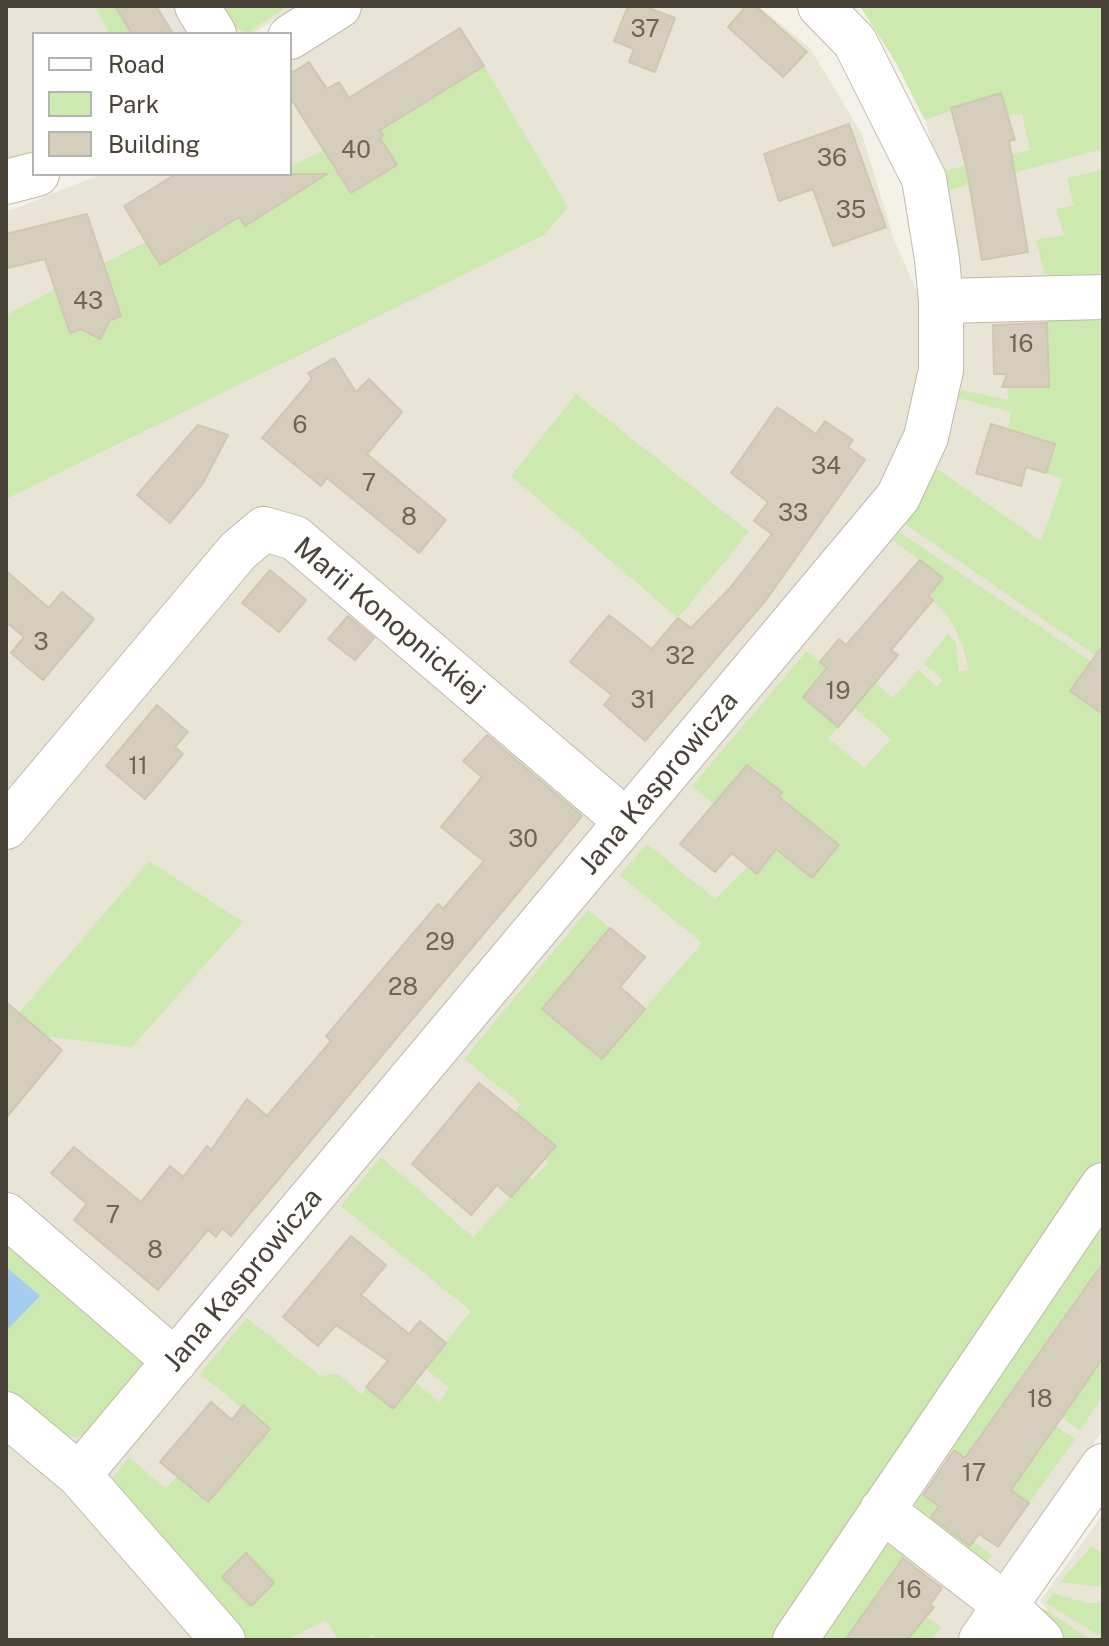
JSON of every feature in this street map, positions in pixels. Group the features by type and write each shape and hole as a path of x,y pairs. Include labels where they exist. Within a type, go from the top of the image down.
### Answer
{"street":[{"path":"197,6 213,32"},
{"path":"292,36 339,6"},
{"name":"Jana Kasprowicza","path":"79,1475 898,497 926,437 941,370 941,301 924,179 855,42 820,6"},
{"path":"6,182 32,175"},
{"path":"941,301 1103,297"},
{"name":"Marii Konopnickiej","path":"6,827 238,551 264,529 295,538 626,821"},
{"path":"795,1640 1103,1185"},
{"path":"6,1215 175,1361"},
{"path":"6,1414 79,1475 223,1640"},
{"path":"981,1640 1103,1466"},
{"path":"882,1510 1005,1605 1041,1640"}],"shaded area":[{"path":"6,6 300,6 254,32 32,32 32,156 6,162"},
{"path":"115,6 175,6 189,32 131,32"},
{"path":"360,6 758,6 810,48 862,134 894,240 923,305 1103,307 1103,1430 983,1601 1027,1640 6,1640 6,212 97,176 292,176 292,54"},
{"path":"860,6 1103,6 1103,280 959,280 945,191 925,120 895,61"},
{"path":"1103,1514 1103,1640 1071,1640 1040,1601"}],"green space":[{"path":"94,6 115,6 131,32 109,32"},
{"path":"223,6 288,6 248,32 235,28"},
{"path":"860,6 1103,6 1103,149 945,191 940,172 1030,150 1022,114 1008,115 1001,93 925,120 895,61"},
{"path":"484,66 568,207 544,235 6,499 6,315 272,176 292,176 292,166"},
{"path":"1103,170 1103,276 1045,275 1036,240 1064,235 1056,209 1074,205 1067,178"},
{"path":"1103,314 1103,645 1095,655 904,523 937,469 1041,541 1063,479 1046,473 1055,444 1008,429 1011,412 958,398 961,390 1008,400 1008,387 1048,386 1047,316"},
{"path":"576,394 749,532 678,618 511,476"},
{"path":"899,532 1091,661 1070,691 1103,714 1103,1157 777,1640 377,1640 373,1635 364,1640 338,1640 326,1620 287,1640 243,1640 104,1489 129,1457 166,1489 177,1476 234,1471 270,1430 200,1374 247,1318 320,1376 338,1374 362,1395 366,1387 392,1409 415,1382 439,1402 449,1388 425,1368 471,1311 341,1206 381,1157 473,1237 529,1177 533,1179 548,1163 514,1112 521,1104 464,1059 588,910 610,928 542,1009 562,1026 570,1016 627,1029 702,943 620,875 647,844 715,899 748,866 758,873 775,851 751,830 782,792 766,780 760,788 740,773 714,804 692,786 807,651 827,668 803,698 838,727 828,738 864,768 891,739 854,708 875,683 893,698 918,670 937,686 943,680 924,664 948,633 956,643 959,672 969,670 955,629 928,596 943,578 893,540"},
{"path":"149,861 243,922 132,1047 45,1036 19,1013"},
{"path":"6,1230 150,1367 112,1416 87,1434 74,1437 60,1434 39,1420 6,1389"},
{"path":"1098,1230 1103,1234 1103,1263 965,1458 947,1445"},
{"path":"1103,1358 1103,1397 1080,1430 1061,1417"},
{"path":"1055,1426 1075,1439 1029,1503 1011,1490"},
{"path":"915,1490 948,1512 943,1520 992,1555 981,1572 916,1527"},
{"path":"887,1545 909,1549 845,1640 814,1640"},
{"path":"1092,1546 1103,1554 1103,1587 1060,1582"},
{"path":"1053,1593 1086,1603 1103,1603 1103,1638 1046,1603"},
{"path":"1043,1608 1091,1640 1051,1640 1033,1623"},
{"path":"926,1617 941,1627 932,1640 905,1640 920,1618"}],"water":[{"path":"6,1267 40,1296 6,1331"}],"building":[{"path":"115,6 156,6 172,32 131,32"},
{"path":"628,6 643,6 675,18 655,72 629,62 634,49 614,41"},
{"path":"746,6 756,6 807,52 783,77 728,27"},
{"path":"460,28 484,66 380,130 383,135 380,138 397,165 351,193 292,100 292,73 309,62 327,89 339,82 349,98"},
{"path":"1001,93 1015,140 1009,141 1028,252 982,260 967,170 951,108"},
{"path":"849,124 886,227 833,246 813,189 779,201 764,154"},
{"path":"327,174 245,226 239,217 160,265 124,206 173,176"},
{"path":"87,214 121,316 110,320 100,339 81,329 70,333 45,259 8,268 6,249 6,234"},
{"path":"1047,323 1049,387 1002,387 1007,374 994,374 993,325"},
{"path":"334,358 356,392 369,379 402,412 367,454 446,520 419,553 327,478 321,486 262,438 312,379 308,373"},
{"path":"777,407 816,434 825,421 853,440 848,447 865,460 766,600 645,741 604,705 612,695 570,662 609,615 652,649 678,618 691,628 729,589 772,534 754,521 768,502 731,473"},
{"path":"991,424 1055,444 1046,473 1026,467 1021,486 976,473"},
{"path":"198,425 228,435 203,483 170,523 137,495"},
{"path":"920,560 943,578 928,596 933,600 891,650 898,655 838,727 803,697 827,668 820,662 839,639 846,645"},
{"path":"270,570 306,600 279,632 242,603"},
{"path":"6,571 49,608 62,592 94,619 43,680 11,653 24,637 6,622"},
{"path":"348,616 374,638 355,660 328,639"},
{"path":"1103,645 1103,714 1070,691"},
{"path":"157,705 188,732 175,747 183,754 145,799 106,766"},
{"path":"487,735 582,816 231,1236 222,1228 216,1237 208,1230 158,1290 74,1220 87,1204 51,1173 74,1147 141,1202 170,1166 183,1177 207,1146 211,1150 247,1099 267,1116 331,1041 326,1036 438,904 443,909 484,861 441,827 482,777 463,761"},
{"path":"747,765 782,792 779,797 839,845 812,878 776,849 757,874 732,853 715,872 680,844"},
{"path":"610,928 645,957 620,987 645,1009 602,1059 542,1009"},
{"path":"6,1002 62,1050 6,1118"},
{"path":"479,1083 556,1146 511,1197 497,1185 471,1215 412,1164"},
{"path":"351,1236 386,1265 361,1295 409,1334 420,1321 446,1343 393,1409 366,1387 388,1361 336,1325 318,1346 283,1317"},
{"path":"1103,1263 1103,1358 1011,1490 1029,1503 998,1547 979,1534 970,1546 931,1517 939,1506 923,1495 954,1450 965,1458"},
{"path":"211,1402 232,1420 243,1405 270,1429 208,1502 160,1462"},
{"path":"246,1553 274,1583 251,1606 222,1577"},
{"path":"903,1558 942,1588 930,1605 934,1607 907,1640 845,1640"}]}
